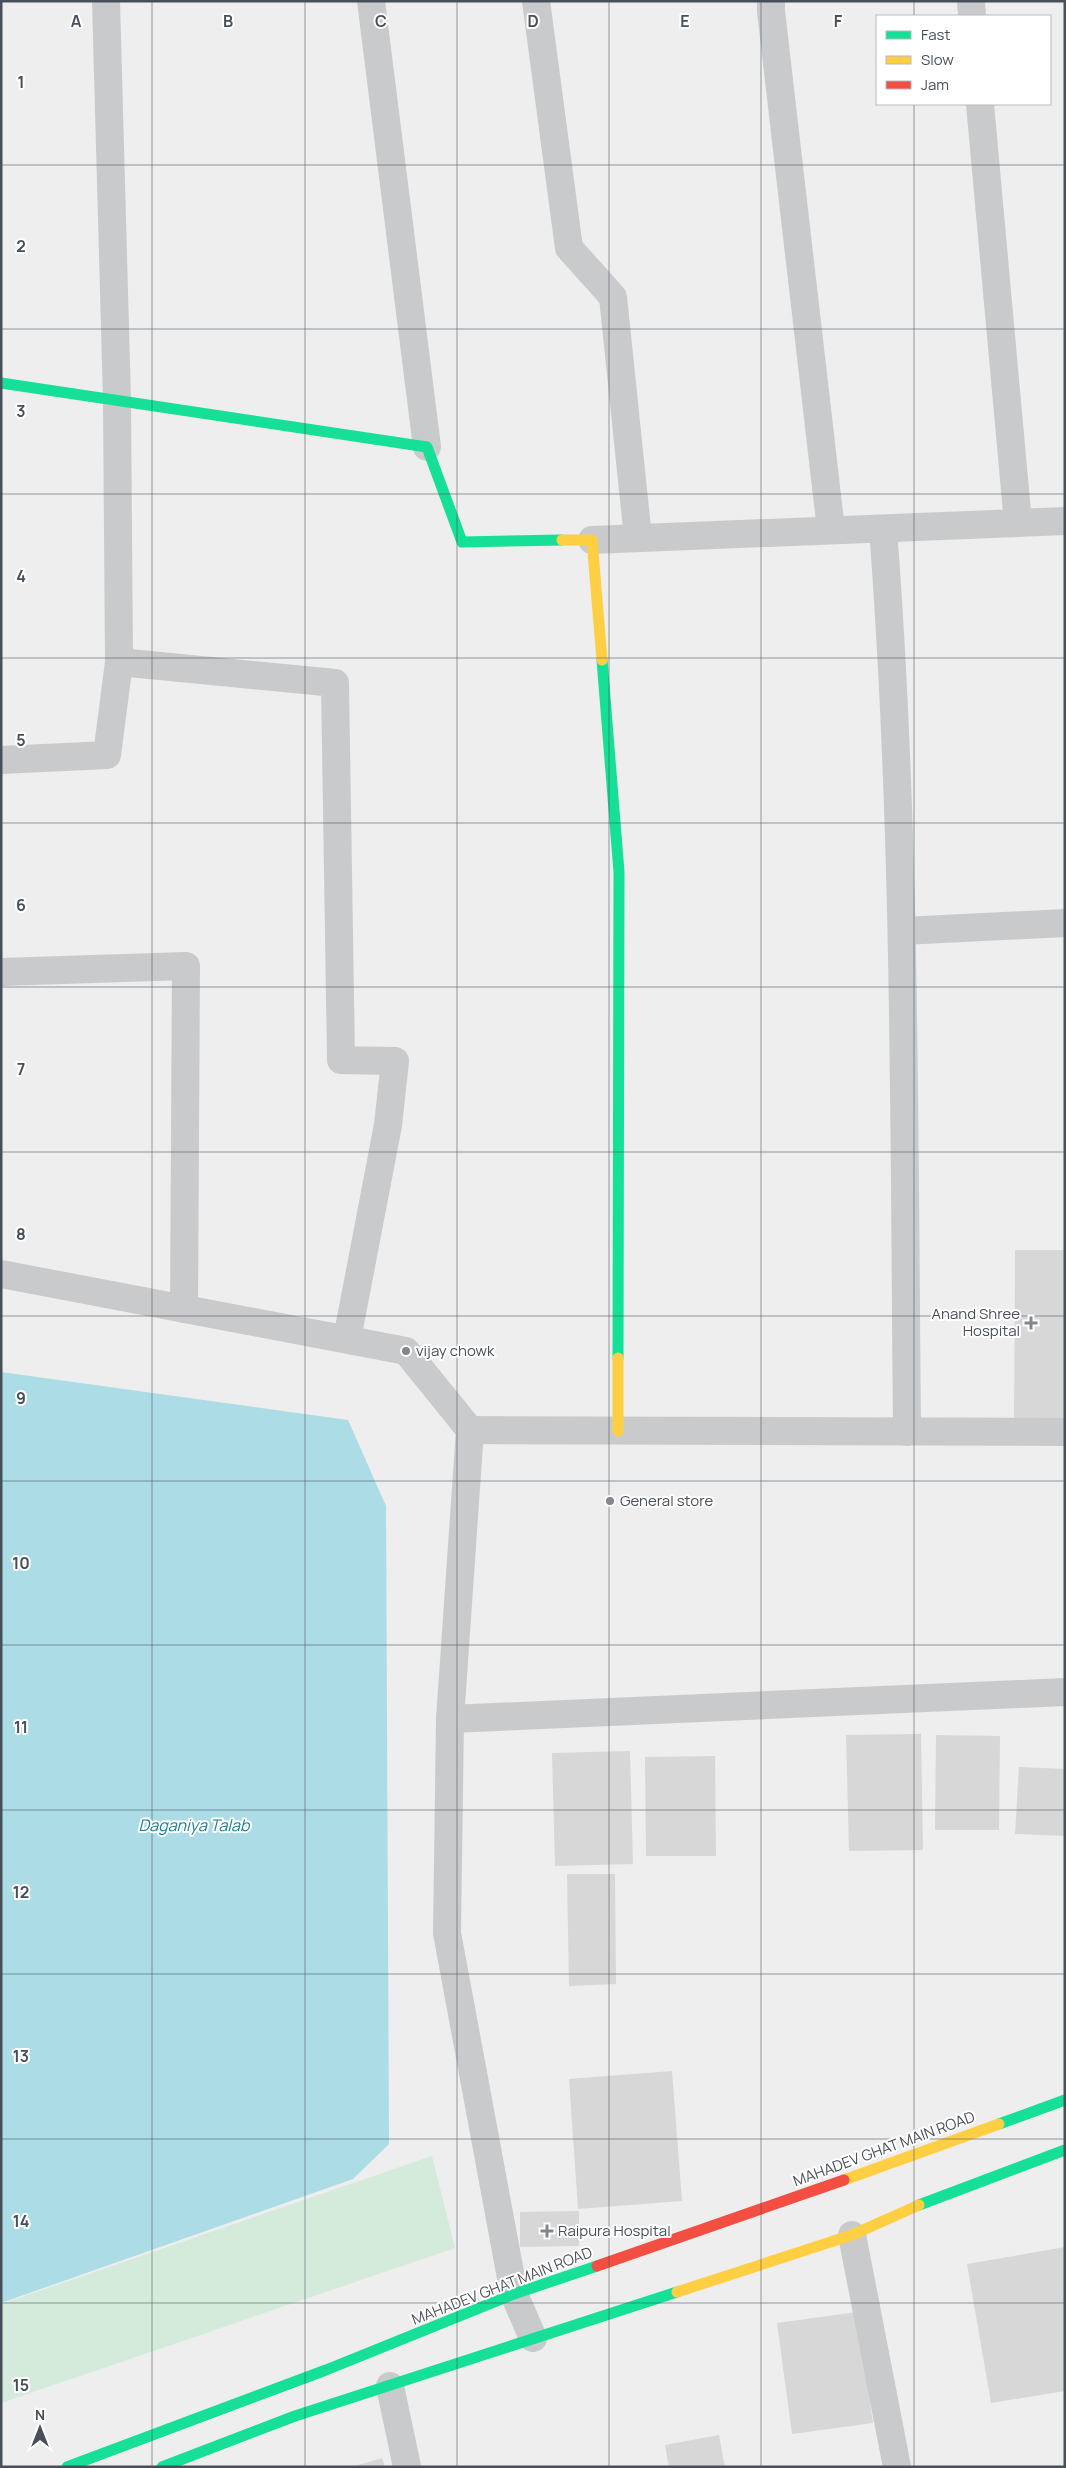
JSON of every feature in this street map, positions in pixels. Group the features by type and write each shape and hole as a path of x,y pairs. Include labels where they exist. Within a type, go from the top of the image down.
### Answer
{"street":[{"path":"1,760 107,754 119,662 117,400 106,1"},
{"path":"371,1 427,447 462,542 592,540 1065,521"},
{"path":"536,1 568,248 613,297 638,538"},
{"path":"772,1 771,11 831,530"},
{"path":"971,1 972,15"},
{"path":"980,105 1018,523"},
{"path":"1,383 427,447"},
{"path":"883,529 890,624 903,931 907,1432"},
{"path":"592,540 619,872 618,1431"},
{"path":"119,662 335,683 341,1060 395,1061 388,1125 347,1339"},
{"path":"903,931 1065,923"},
{"path":"1,972 186,966 184,1309"},
{"path":"1,1274 406,1350 470,1430 450,1719 447,1933 514,2294 533,2338"},
{"path":"470,1430 1065,1432"},
{"path":"450,1719 1065,1692"},
{"name":"MAHADEV GHAT MAIN ROAD","path":"66,2467 326,2370 514,2294 718,2225 1065,2100"},
{"path":"178,2464 295,2416 852,2234 913,2207 1065,2150"},
{"path":"852,2234 897,2467"},
{"path":"390,2386 407,2467"}],"green space":[{"path":"432,2156 455,2248 1,2403 1,2304"}],"water":[{"name":"Daganiya Talab","path":"1,1372 348,1420 386,1506 389,2144 353,2179 1,2303"}],"building":[{"path":"1015,1250 1065,1250 1065,1428 1014,1428"},
{"path":"921,1734 923,1850 849,1851 846,1735"},
{"path":"936,1735 1000,1736 999,1830 935,1830"},
{"path":"630,1751 633,1864 555,1866 552,1753"},
{"path":"715,1756 716,1856 646,1856 645,1757"},
{"path":"1019,1767 1065,1769 1065,1836 1015,1834"},
{"path":"567,1874 615,1874 616,1984 569,1986"},
{"path":"672,2071 682,2201 578,2209 569,2079"},
{"path":"579,2211 579,2246 520,2247 520,2212"},
{"path":"1065,2247 1065,2391 991,2403 967,2264"},
{"path":"857,2312 873,2423 792,2434 777,2323"},
{"path":"719,2435 725,2467 669,2467 665,2445"},
{"path":"382,2458 385,2467 355,2467 355,2466"}],"traffic: fast":[{"path":"1,383 427,447 462,542 562,540"},
{"path":"602,660 619,872 618,1358"},
{"path":"999,2124 1065,2100"},
{"path":"919,2205 1065,2150"},
{"path":"67,2467 326,2370 514,2294 597,2266"},
{"path":"162,2467 295,2416 677,2292"}],"traffic: slow":[{"path":"562,540 592,540 602,660"},
{"path":"618,1358 618,1431"},
{"path":"844,2180 999,2124"},
{"path":"677,2292 852,2235 919,2205"}],"traffic: jam":[{"path":"597,2266 844,2180"}],"place":[{"name":"Anand Shree Hospital","path":"1031,1323"},
{"name":"vijay chowk","path":"406,1351"},
{"name":"General store","path":"610,1501"},
{"name":"Raipura Hospital","path":"547,2231"}]}
